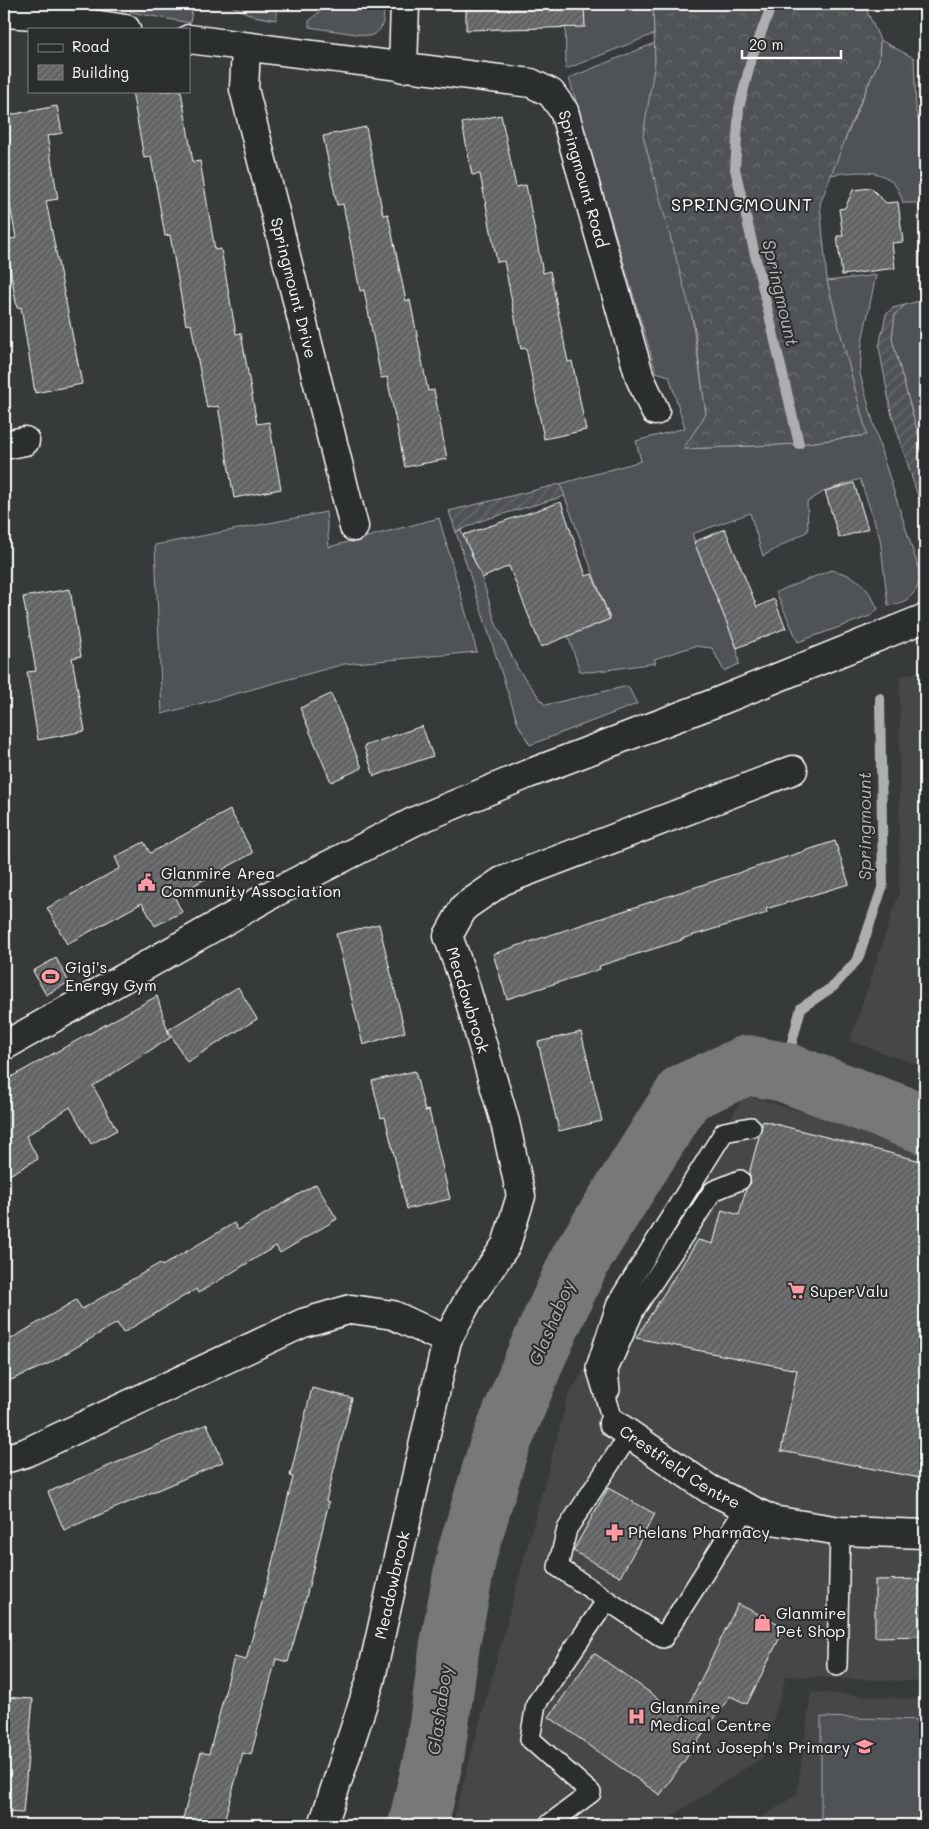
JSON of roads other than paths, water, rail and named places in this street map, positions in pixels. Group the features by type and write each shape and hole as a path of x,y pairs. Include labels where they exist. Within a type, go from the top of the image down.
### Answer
{"street":[{"path":"403,68 405,4"},
{"path":"4,13 34,15 119,28"},
{"name":"Springmount Road","path":"190,39 246,48 531,83 551,93 564,111 640,378 655,411"},
{"name":"Springmount Drive","path":"246,48 244,88 354,527"},
{"path":"4,1046 274,894 416,821 528,774 667,722 925,618"},
{"name":"Meadowbrook","path":"323,1825 370,1682 447,1340 469,1299 506,1246 521,1196 505,1122 463,978 448,936 464,907 502,881 793,770"},
{"path":"4,1459 25,1453 302,1323 351,1309 393,1315 447,1340"},
{"name":"Crestfield Centre","path":"621,1429 709,1489 772,1520 840,1531 925,1534"}],"lane":[{"path":"621,1429 596,1367 617,1303 724,1132 751,1127"},
{"path":"740,1180 713,1192 635,1310 608,1370 621,1429 567,1529 558,1567 663,1638 746,1507"},
{"path":"837,1666 840,1531"},
{"path":"548,1825 591,1793 530,1739 536,1704 607,1600"}],"waterway":[{"name":"Springmount","path":"772,4 752,57 739,108 735,169 799,444"},
{"name":"Springmount","path":"784,1072 801,1008 834,986 858,959 883,885 880,698"},
{"name":"Glashaboy","path":"418,1825 435,1752 450,1644 467,1554 498,1450 537,1354 580,1260 685,1093 747,1065 784,1072 925,1124"}],"place":[{"name":"Glanmire Area Community Association","path":"147,882"},
{"name":"Gigi's Energy Gym","path":"51,976"},
{"name":"SuperValu","path":"796,1291"},
{"name":"Phelans Pharmacy","path":"614,1532"},
{"name":"Glanmire Pet Shop","path":"762,1622"},
{"name":"Glanmire Medical Centre","path":"636,1716"},
{"name":"Saint Joseph's Primary","path":"864,1747"}],"district":[{"name":"SPRINGMOUNT","path":"742,205"}]}
